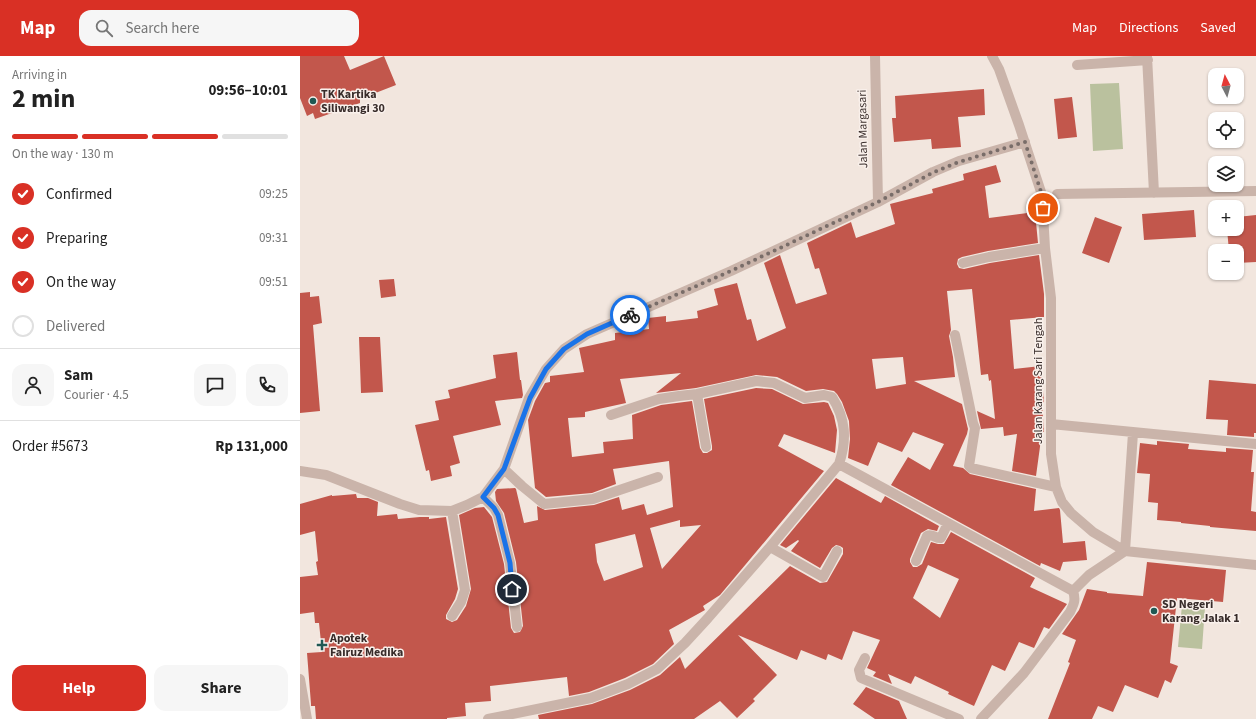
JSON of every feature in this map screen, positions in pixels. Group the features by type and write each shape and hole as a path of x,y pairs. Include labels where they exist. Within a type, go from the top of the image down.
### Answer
{"street":[{"name":"Jalan Margasari","path":"875,56 878,202"},
{"name":"Jalan Karang Sari Tengah","path":"992,56 1000,69 1042,195 1045,248 1051,298 1051,454 1056,486 1062,502 1080,522 1093,532 1125,551 1256,565"},
{"path":"1077,65 1147,58 1154,193"},
{"path":"300,471 326,475 419,510 452,511 467,506 483,497 504,469 530,398 546,369 564,349 587,334 731,271 878,202 934,172 959,162 1025,142"},
{"path":"1057,194 1256,191"},
{"path":"962,263 1045,248"},
{"path":"955,335 975,428 969,466 970,468 1056,486"},
{"path":"488,719 591,698 628,684 657,670 708,618 770,547 839,464 844,450 845,434 836,404 832,397 824,396 806,398 774,383 756,381 697,394 659,399 611,415"},
{"path":"697,394 706,447"},
{"path":"1051,424 1256,444"},
{"path":"1073,591 1089,575 1125,551 1133,433"},
{"path":"839,464 1073,591 1076,598 1070,612 1024,674 981,719"},
{"path":"504,469 544,504 592,499 658,477"},
{"path":"483,497 494,508 498,515 510,563 517,627"},
{"path":"452,511 465,590 462,602 452,616"},
{"path":"916,561 927,536 930,535 941,538 948,523"},
{"path":"770,547 822,577 837,551"},
{"path":"865,658 859,670 860,678 960,719"},
{"path":"300,679 307,719"}],"green space":[{"path":"1119,83 1123,149 1093,151 1090,84"},
{"path":"1182,605 1205,607 1202,649 1178,647"}],"building":[{"path":"300,56 344,56 350,70 384,56 396,85 360,99 360,103 315,119 313,113 307,116 300,98"},
{"path":"984,89 985,115 958,117 961,147 932,149 931,139 894,142 892,118 896,118 895,96"},
{"path":"1072,97 1077,137 1058,139 1054,99"},
{"path":"996,165 1001,182 985,186 989,218 1035,212 1038,243 962,257 958,259 957,264 959,268 964,269 1039,255 1044,294 1044,317 1010,320 1014,369 1041,366 1044,402 1042,403 1044,432 1042,432 1036,476 1012,471 1017,434 1004,436 1003,427 981,429 977,411 995,419 991,380 989,381 988,374 981,375 972,289 947,291 951,330 949,336 955,377 914,381 962,404 968,429 953,466 963,468 970,474 1036,489 1034,511 1059,508 1063,543 1085,541 1087,560 1063,562 1060,571 1041,563 1040,566 891,485 908,457 930,470 944,444 913,432 902,452 878,442 868,466 848,458 850,439 849,421 842,402 834,391 823,389 806,391 777,377 756,375 696,388 656,393 681,373 620,379 626,403 585,412 585,417 568,418 572,457 604,453 603,442 633,439 632,415 661,405 692,401 700,448 703,453 707,453 712,450 712,446 704,399 756,388 772,389 803,404 828,403 834,416 837,430 835,453 784,434 778,446 824,471 720,595 703,606 705,610 669,630 674,644 653,664 625,678 589,692 569,696 567,677 490,686 491,701 465,703 466,716 447,719 316,719 315,706 311,706 307,653 322,652 319,623 315,623 314,612 300,614 300,577 318,575 316,562 318,561 315,531 300,535 300,504 332,495 356,494 357,498 368,498 378,502 377,516 397,514 398,519 429,517 429,519 446,517 458,589 455,599 446,615 446,619 452,622 457,620 466,606 471,589 459,515 475,508 484,507 492,517 504,564 511,628 514,633 520,632 523,626 516,562 504,513 496,501 495,492 497,489 516,489 524,523 538,520 537,506 545,510 594,505 619,497 622,510 644,504 647,515 673,507 669,461 613,469 616,484 592,493 546,497 535,488 528,420 535,401 545,383 550,382 550,376 584,372 579,348 615,340 615,333 649,329 648,318 666,316 666,322 698,318 697,311 718,305 714,289 737,283 747,320 751,319 757,341 786,328 764,263 780,255 796,304 827,294 819,268 815,269 807,243 851,222 856,238 895,224 890,204 933,193 932,189 964,180 963,174","holes":["903,357 906,384 876,389 872,359","680,520 680,527 701,525 662,569 650,528","635,534 643,567 604,581 597,562 595,544"]},
{"path":"1194,210 1196,237 1144,240 1142,214"},
{"path":"1256,215 1256,262 1244,263 1244,244 1228,244 1228,236 1244,236 1244,216"},
{"path":"1095,217 1122,227 1109,263 1082,253"},
{"path":"394,279 396,296 381,298 379,280"},
{"path":"310,292 310,297 319,296 322,323 313,325 320,411 300,413 300,293"},
{"path":"359,337 380,337 383,392 361,393"},
{"path":"517,352 523,395 522,398 495,401 501,425 453,436 460,463 450,466 452,476 431,481 429,470 426,471 415,425 439,420 435,401 450,398 448,390 496,378 493,355"},
{"path":"1209,380 1256,384 1256,433 1254,433 1254,437 1227,435 1228,420 1206,419"},
{"path":"1157,441 1189,444 1188,449 1226,452 1226,448 1253,450 1251,472 1254,472 1251,511 1256,512 1256,531 1157,520 1158,503 1148,502 1150,474 1137,473 1140,443 1157,445"},
{"path":"836,478 881,503 885,496 939,526 937,531 928,529 921,533 910,559 913,567 917,567 922,564 931,542 944,544 951,532 1035,578 1030,587 1067,604 1049,629 1044,627 1034,648 1019,642 1005,671 992,665 974,706 915,676 911,684 888,674 892,684 873,676 876,672 867,668 880,640 853,631 842,660 828,654 826,660 801,650 797,660 738,635 777,675 753,699 755,701 737,718 720,701 694,719 539,719 538,715 592,704 630,690 660,675 680,657 685,669 790,566 820,583 827,582 843,554 843,548 836,545 832,548 820,568 791,551 799,541 798,540 786,548 780,545","holes":["928,565 959,579 940,618 913,598"]},
{"path":"1147,562 1226,570 1223,602 1177,598 1170,663 1178,666 1171,683 1165,680 1158,698 1125,685 1113,712 1098,706 1092,719 1048,719 1070,663 1068,662 1076,640 1062,634 1079,610 1087,589 1107,593 1143,596"},
{"path":"866,687 899,701 907,719 875,719 853,704"}],"way so far":[{"path":"630,315 731,271 878,202 934,172 959,162 1025,142 1042,195 1043,208"}],"place":[{"name":"TK Kartika Siliwangi 30","path":"313,101"},
{"name":"SD Negeri Karang Jalak 1","path":"1154,611"},
{"name":"Apotek Fairuz Medika","path":"322,645"}],"route":[{"path":"512,589 510,563 498,515 496,510 483,497 504,469 530,398 546,369 564,349 587,334 630,315"}]}
